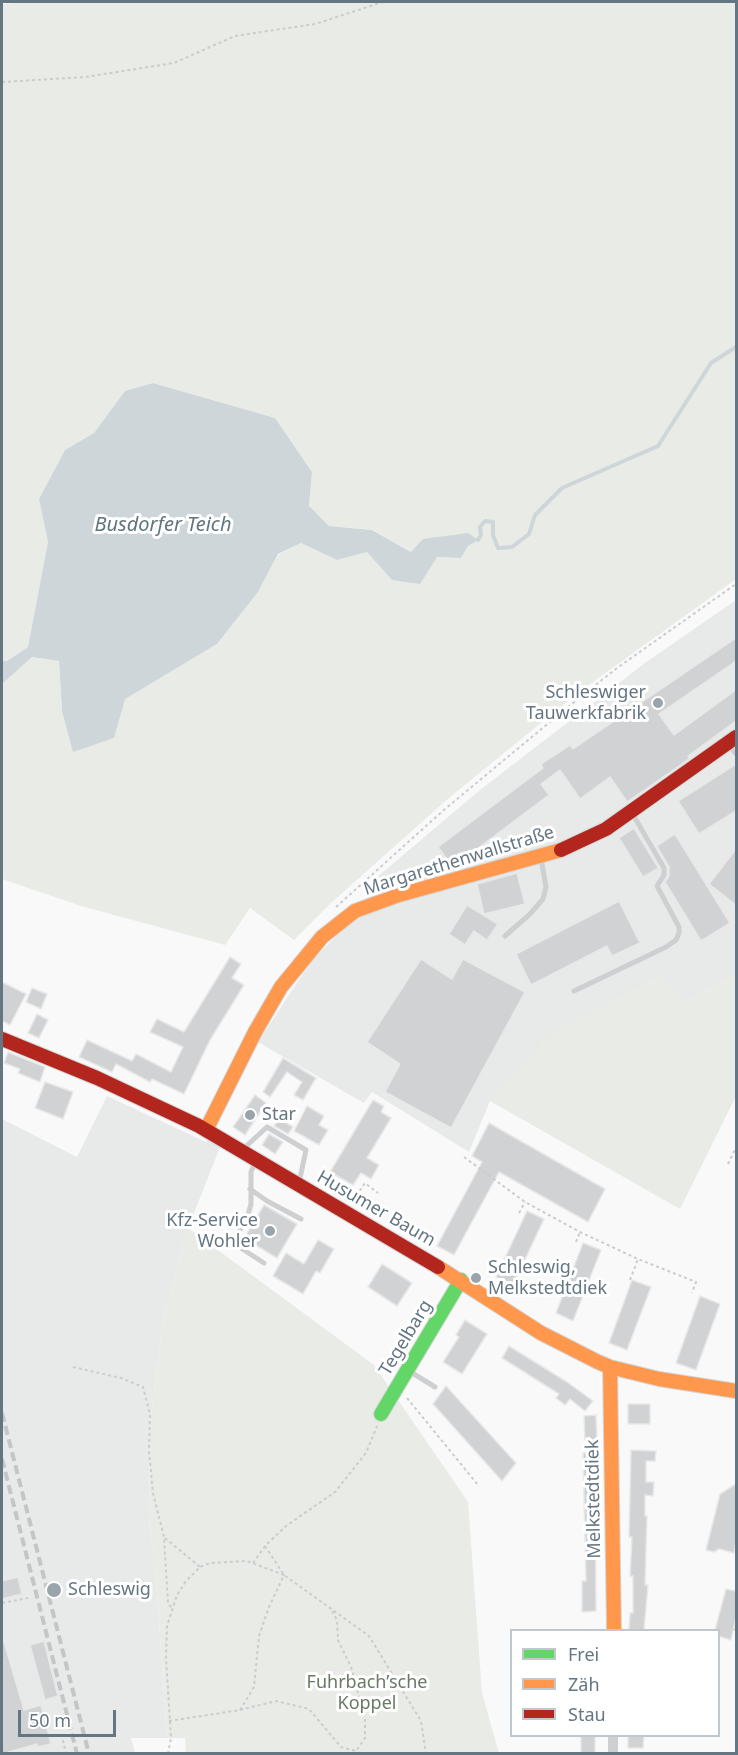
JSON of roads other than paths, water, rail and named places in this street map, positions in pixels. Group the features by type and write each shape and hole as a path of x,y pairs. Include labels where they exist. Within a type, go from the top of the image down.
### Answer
{"street":[{"name":"Margarethenwallstraße","path":"206,1130 255,1032 281,987 322,937 355,911 399,895 557,852 606,829 734,744"},
{"name":"Husumer Baum","path":"2,1039 97,1078 206,1130 461,1280 541,1333 610,1367 659,1379 736,1391"},
{"name":"Tegelbarg","path":"381,1414 461,1280"},
{"name":"Melkstedtdiek","path":"610,1367 614,1629"},
{"path":"613,1737 613,1754"}],"lane":[{"path":"574,991 666,947 675,940 679,933 679,927 657,886 664,875 664,868 631,811"},
{"path":"505,936 543,899 546,887 541,856"},
{"path":"242,1150 267,1127 306,1150 299,1185"},
{"path":"256,1159 251,1172 251,1204 248,1215 233,1243 264,1263"},
{"path":"250,1189 301,1219"},
{"path":"408,1370 435,1387"}],"water":[{"name":"Busdorfer Teich","path":"153,383 275,418 312,472 309,506 329,526 372,530 411,552 423,539 468,533 478,540 468,546 461,558 437,557 420,584 392,580 367,552 337,560 301,543 278,554 258,592 217,644 125,699 114,738 73,752 62,711 59,661 32,657 3,683 2,661 7,661 28,647 48,542 39,499 65,450 94,433 125,391"}],"waterway":[{"path":"478,540 481,535 480,527 485,521 493,522 493,535 498,548 512,547 529,534 535,515 562,488 658,446 711,363 736,347"}],"railway":[{"path":"2,1413 89,1754"},
{"path":"2,1459 77,1754"}],"place":[{"name":"Schleswiger Tauwerkfabrik","path":"658,703"},
{"name":"Star","path":"250,1115"},
{"name":"Kfz-Service Wohler","path":"270,1231"},
{"name":"Schleswig, Melkstedtdiek","path":"476,1278"},
{"name":"Schleswig","path":"54,1590"}],"park label":[{"name":"Fuhrbach’sche Koppel","path":"367,1693"}]}
